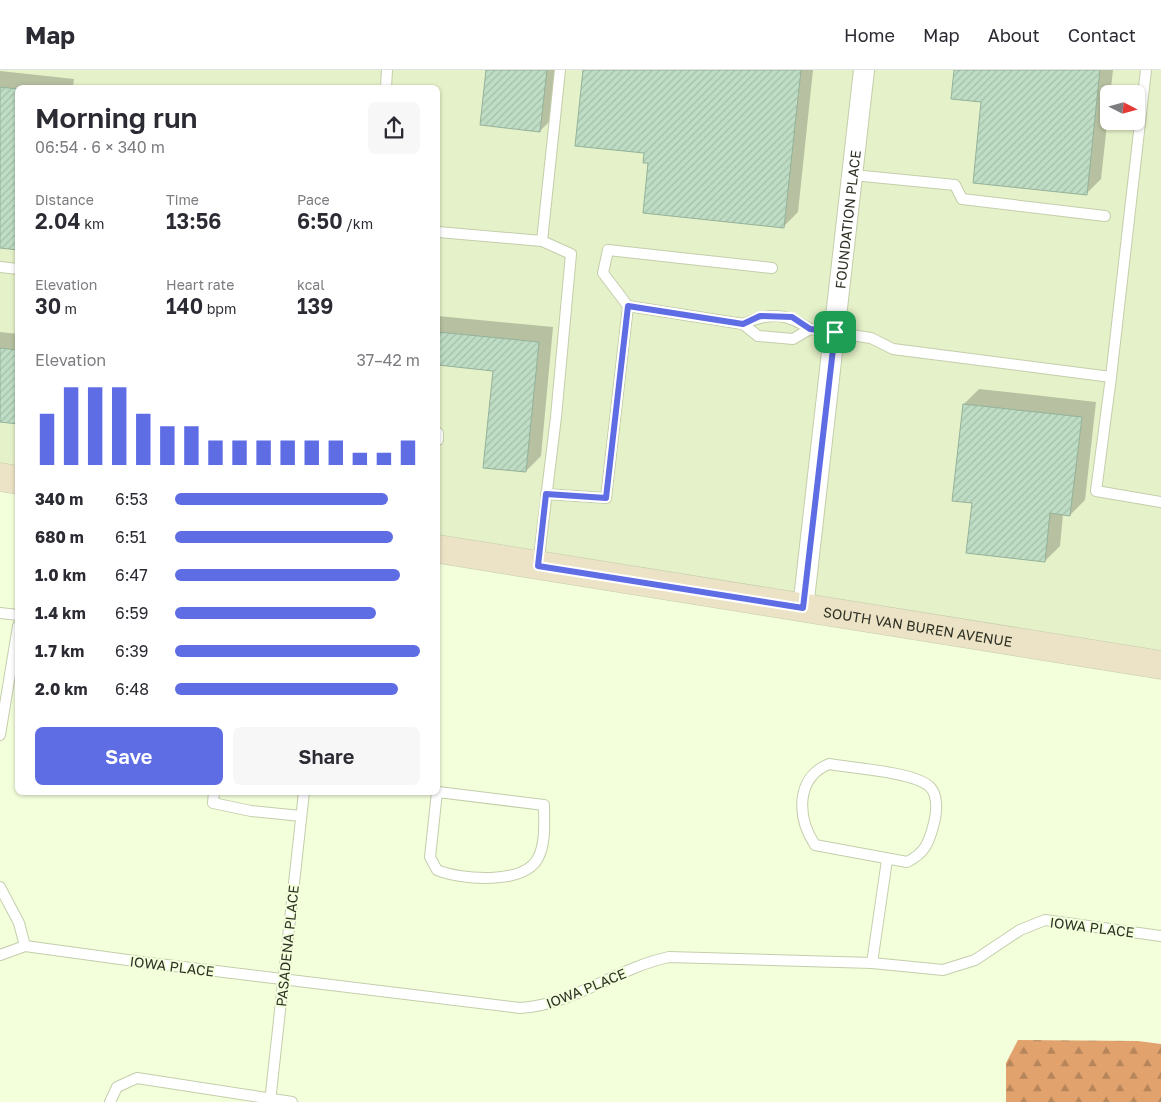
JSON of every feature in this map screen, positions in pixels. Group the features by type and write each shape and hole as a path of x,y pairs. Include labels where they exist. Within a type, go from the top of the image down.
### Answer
{"main road":[{"path":"0,477 15,480"},
{"name":"SOUTH VAN BUREN AVENUE","path":"440,549 1161,665"}],"street":[{"name":"FOUNDATION PLACE","path":"803,608 864,70"}],"lane":[{"path":"386,85 387,70"},
{"path":"542,241 560,70"},
{"path":"1146,70 1096,491 1161,502"},
{"path":"853,175 954,185 962,199 1105,216"},
{"path":"440,232 542,241 570,254 556,418 538,566"},
{"path":"772,268 608,250 603,274 628,306 743,324 758,336 793,340 810,329"},
{"path":"0,267 15,269"},
{"path":"546,494 606,498 628,306"},
{"path":"743,324 760,316 792,317 810,329 871,338 893,349 1111,377"},
{"path":"0,613 15,615"},
{"path":"0,735 15,642"},
{"path":"829,764 913,777 930,786 936,798 934,821 927,843 920,856 906,862 887,860 815,845 806,832 802,812 808,780 816,770 829,764"},
{"path":"437,795 430,857 437,870 463,876 507,877 527,871 538,859 543,845 544,804 440,792"},
{"path":"214,795 213,803 251,811 301,816"},
{"name":"PASADENA PLACE","path":"270,1101 304,795"},
{"path":"872,962 887,860"},
{"path":"0,887 19,923 25,946"},
{"name":"IOWA PLACE","path":"0,955 25,946 284,980 520,1008 534,1007 565,998 650,961 668,958 872,962 943,970 975,960 1020,930 1045,920 1161,936"},
{"path":"110,1102 117,1087 137,1078 270,1101 292,1102"}],"shaded area":[{"path":"0,70 1161,70 1161,665 440,549 440,85 15,85 15,480 0,477"}],"green space":[{"path":"1018,1040 1138,1041 1161,1044 1161,1102 1006,1102 1006,1063"}],"building":[{"path":"486,70 547,70 540,132 480,125"},
{"path":"583,70 801,70 784,228 643,213 648,163 643,163 644,153 575,146"},
{"path":"954,70 1100,70 1087,195 973,183 981,102 951,99"},
{"path":"0,87 15,89 15,250 0,248"},
{"path":"440,332 539,342 526,472 483,468 493,371 440,365"},
{"path":"0,348 15,350 15,424 0,422"},
{"path":"963,404 1082,417 1070,516 1050,513 1045,562 966,553 972,503 952,501"}],"route":[{"path":"628,306 743,324 760,316 792,317 810,329 835,332 826,423 803,608 538,566 546,494 606,498 628,306"}]}
